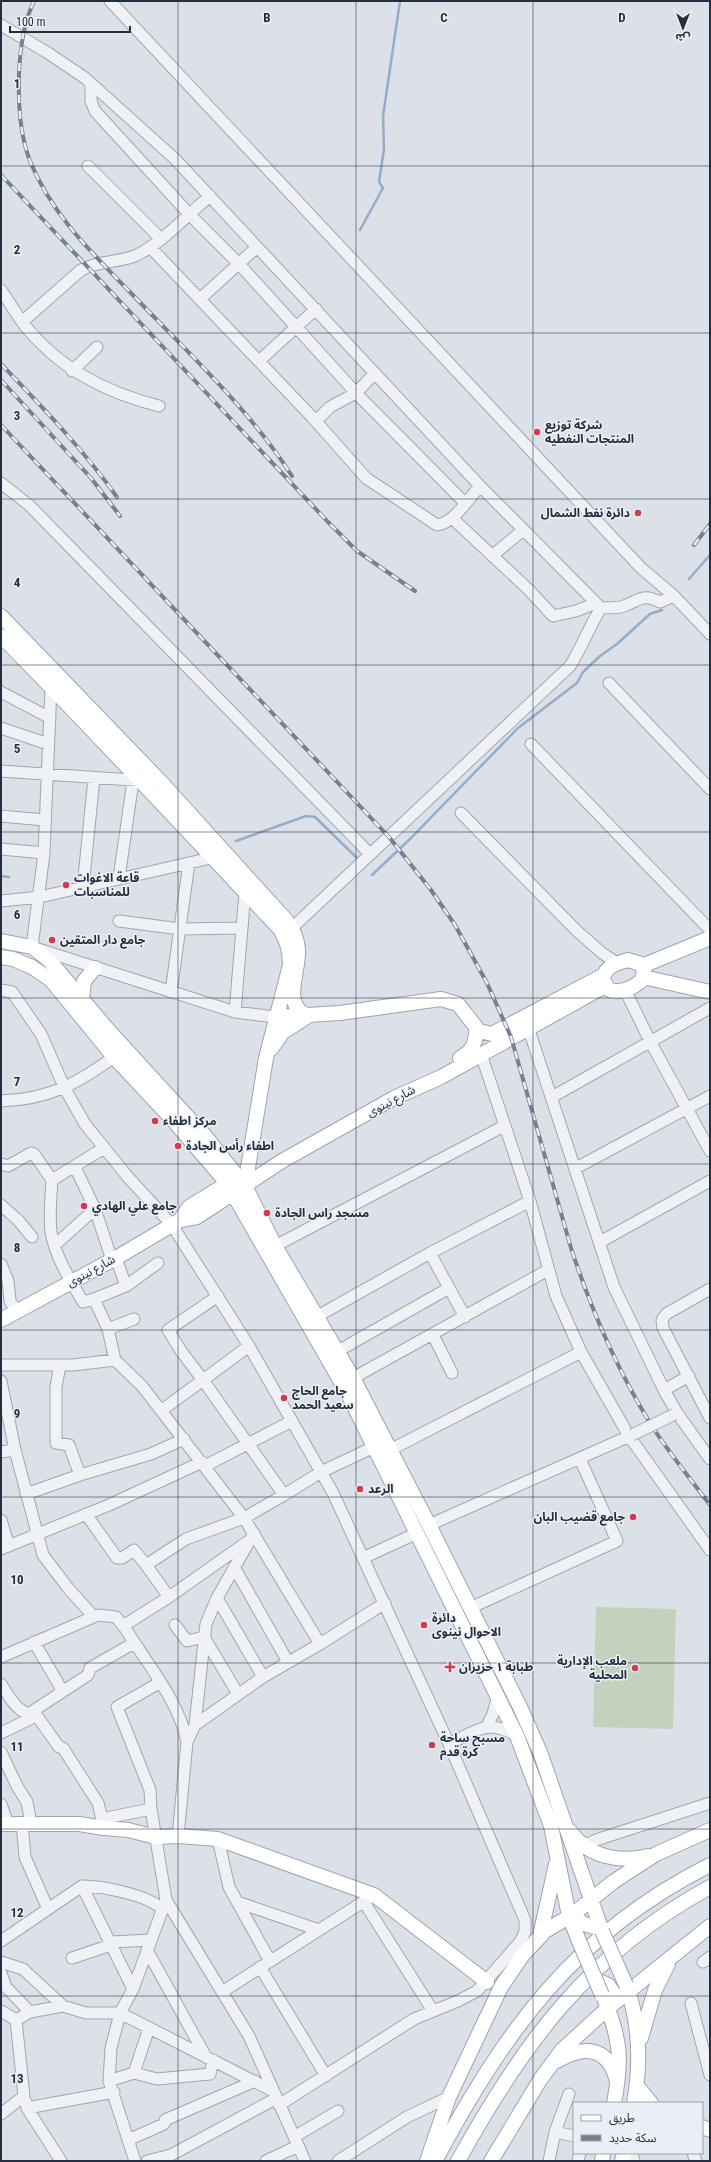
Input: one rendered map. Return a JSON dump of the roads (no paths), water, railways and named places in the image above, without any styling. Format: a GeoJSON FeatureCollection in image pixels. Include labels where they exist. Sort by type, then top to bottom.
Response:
{"type":"FeatureCollection","features":[{"type":"Feature","properties":{"kind":"main road"},"geometry":{"type":"LineString","coordinates":[[1,616],[161,782],[292,928],[294,950],[292,998],[296,1008],[309,1016]]}},
{"type":"Feature","properties":{"kind":"main road"},"geometry":{"type":"LineString","coordinates":[[1,637],[51,687],[138,781],[280,929],[294,950],[275,1017],[236,1185]]}},
{"type":"Feature","properties":{"kind":"main road"},"geometry":{"type":"LineString","coordinates":[[604,981],[615,992],[626,990],[636,985],[643,972],[710,938]]}},
{"type":"Feature","properties":{"kind":"main road"},"geometry":{"type":"LineString","coordinates":[[1,941],[32,947],[49,960],[236,1185],[275,1246],[316,1317],[338,1350],[353,1378],[511,1689],[540,1752],[566,1824],[602,1930],[615,1995],[620,2064],[614,2102]]}},
{"type":"Feature","properties":{"kind":"main road"},"geometry":{"type":"LineString","coordinates":[[1,957],[13,959],[32,967],[51,980],[114,1057],[178,1116],[212,1165],[236,1185],[345,1388],[517,1736],[551,1826],[558,1853],[570,1916],[579,1941],[596,1980],[615,1995],[636,2020],[638,2052],[637,2086],[634,2102]]}},
{"type":"Feature","properties":{"kind":"main road"},"geometry":{"type":"LineString","coordinates":[[604,981],[607,969],[617,963],[632,960],[643,972],[710,992]]}},
{"type":"Feature","properties":{"kind":"main road"},"geometry":{"type":"LineString","coordinates":[[82,999],[84,981],[95,968]]}},
{"type":"Feature","properties":{"kind":"main road"},"geometry":{"type":"LineString","coordinates":[[275,1017],[309,1016],[441,999],[458,1004],[476,1028],[483,1033],[497,1033],[604,981]]}},
{"type":"Feature","properties":{"kind":"main road","name":"شارع نينوى"},"geometry":{"type":"LineString","coordinates":[[176,1222],[185,1211],[204,1197],[236,1185],[394,1098],[430,1080],[438,1078],[528,1027],[604,981]]}},
{"type":"Feature","properties":{"kind":"main road"},"geometry":{"type":"LineString","coordinates":[[266,1058],[273,1044],[283,1032],[295,1023],[309,1016]]}},
{"type":"Feature","properties":{"kind":"main road"},"geometry":{"type":"LineString","coordinates":[[430,1080],[439,1071],[470,1052],[475,1043],[476,1028]]}},
{"type":"Feature","properties":{"kind":"main road"},"geometry":{"type":"LineString","coordinates":[[204,1197],[212,1178],[212,1165]]}},
{"type":"Feature","properties":{"kind":"main road","name":"شارع نينوى"},"geometry":{"type":"LineString","coordinates":[[1,1320],[114,1259],[176,1222],[197,1217],[236,1185]]}},
{"type":"Feature","properties":{"kind":"main road"},"geometry":{"type":"LineString","coordinates":[[498,1695],[511,1689]]}},
{"type":"Feature","properties":{"kind":"main road"},"geometry":{"type":"LineString","coordinates":[[16,1824],[103,1824],[156,1837],[178,1836],[218,1839],[369,1898],[487,1982]]}},
{"type":"Feature","properties":{"kind":"main road"},"geometry":{"type":"LineString","coordinates":[[566,1824],[584,1846],[601,1855],[619,1859],[656,1854]]}},
{"type":"Feature","properties":{"kind":"main road"},"geometry":{"type":"LineString","coordinates":[[427,2161],[449,2097],[501,1987],[525,1945],[570,1916],[590,1898],[656,1854],[710,1830]]}},
{"type":"Feature","properties":{"kind":"main road"},"geometry":{"type":"LineString","coordinates":[[540,1936],[550,1897],[558,1853]]}},
{"type":"Feature","properties":{"kind":"main road"},"geometry":{"type":"LineString","coordinates":[[435,2161],[467,2101],[491,2064],[525,2016],[552,1983],[592,1944],[631,1912],[672,1886],[710,1865]]}},
{"type":"Feature","properties":{"kind":"main road"},"geometry":{"type":"LineString","coordinates":[[458,2161],[502,2083],[546,2022],[564,2001],[599,1967],[632,1939],[687,1899],[710,1887]]}},
{"type":"Feature","properties":{"kind":"main road"},"geometry":{"type":"LineString","coordinates":[[570,1916],[584,1924],[602,1930]]}},
{"type":"Feature","properties":{"kind":"main road"},"geometry":{"type":"LineString","coordinates":[[491,2161],[550,2066],[574,2037],[615,1995],[672,1956],[710,1926]]}},
{"type":"Feature","properties":{"kind":"main road"},"geometry":{"type":"LineString","coordinates":[[638,2052],[655,1990],[672,1956]]}},
{"type":"Feature","properties":{"kind":"main road"},"geometry":{"type":"LineString","coordinates":[[550,2066],[578,2051],[595,2052],[602,2055],[610,2063],[617,2085]]}},
{"type":"Feature","properties":{"kind":"main road"},"geometry":{"type":"LineString","coordinates":[[637,2086],[650,2102]]}},
{"type":"Feature","properties":{"kind":"street"},"geometry":{"type":"LineString","coordinates":[[110,1],[636,563],[674,596],[710,634]]}},
{"type":"Feature","properties":{"kind":"street"},"geometry":{"type":"LineString","coordinates":[[1,25],[48,53],[91,84],[175,159],[480,486],[599,605]]}},
{"type":"Feature","properties":{"kind":"street"},"geometry":{"type":"LineString","coordinates":[[91,84],[91,101],[95,111],[188,214],[239,264],[297,326],[356,393],[465,503]]}},
{"type":"Feature","properties":{"kind":"street"},"geometry":{"type":"LineString","coordinates":[[88,166],[160,238]]}},
{"type":"Feature","properties":{"kind":"street"},"geometry":{"type":"LineString","coordinates":[[22,322],[81,270],[92,264],[130,258],[150,247],[210,196]]}},
{"type":"Feature","properties":{"kind":"street"},"geometry":{"type":"LineString","coordinates":[[150,247],[316,421],[366,478],[432,522],[443,524],[452,518],[480,486]]}},
{"type":"Feature","properties":{"kind":"street"},"geometry":{"type":"LineString","coordinates":[[200,300],[257,247]]}},
{"type":"Feature","properties":{"kind":"street"},"geometry":{"type":"LineString","coordinates":[[1,290],[22,322],[50,353],[72,371],[102,387],[159,406]]}},
{"type":"Feature","properties":{"kind":"street"},"geometry":{"type":"LineString","coordinates":[[259,361],[316,309]]}},
{"type":"Feature","properties":{"kind":"street"},"geometry":{"type":"LineString","coordinates":[[72,371],[97,347]]}},
{"type":"Feature","properties":{"kind":"street"},"geometry":{"type":"LineString","coordinates":[[316,421],[330,407],[356,393],[376,374]]}},
{"type":"Feature","properties":{"kind":"street"},"geometry":{"type":"LineString","coordinates":[[1,483],[29,506],[370,854]]}},
{"type":"Feature","properties":{"kind":"street"},"geometry":{"type":"LineString","coordinates":[[452,518],[528,589],[553,616],[599,605],[623,607],[638,598],[651,598],[660,602],[674,596]]}},
{"type":"Feature","properties":{"kind":"street"},"geometry":{"type":"LineString","coordinates":[[492,556],[523,530]]}},
{"type":"Feature","properties":{"kind":"street"},"geometry":{"type":"LineString","coordinates":[[292,928],[570,666],[578,654],[599,605]]}},
{"type":"Feature","properties":{"kind":"street"},"geometry":{"type":"LineString","coordinates":[[609,683],[710,789]]}},
{"type":"Feature","properties":{"kind":"street"},"geometry":{"type":"LineString","coordinates":[[51,687],[44,820],[44,852],[40,897],[32,947],[235,1012],[275,1017]]}},
{"type":"Feature","properties":{"kind":"street"},"geometry":{"type":"LineString","coordinates":[[1,692],[50,718]]}},
{"type":"Feature","properties":{"kind":"street"},"geometry":{"type":"LineString","coordinates":[[1,728],[48,744]]}},
{"type":"Feature","properties":{"kind":"street"},"geometry":{"type":"LineString","coordinates":[[531,744],[710,930]]}},
{"type":"Feature","properties":{"kind":"street"},"geometry":{"type":"LineString","coordinates":[[1,771],[161,782]]}},
{"type":"Feature","properties":{"kind":"street"},"geometry":{"type":"LineString","coordinates":[[83,887],[94,778]]}},
{"type":"Feature","properties":{"kind":"street"},"geometry":{"type":"LineString","coordinates":[[119,878],[138,781]]}},
{"type":"Feature","properties":{"kind":"street"},"geometry":{"type":"LineString","coordinates":[[461,813],[576,930],[602,953],[617,963]]}},
{"type":"Feature","properties":{"kind":"street"},"geometry":{"type":"LineString","coordinates":[[1,816],[44,820]]}},
{"type":"Feature","properties":{"kind":"street"},"geometry":{"type":"LineString","coordinates":[[1,849],[44,852]]}},
{"type":"Feature","properties":{"kind":"street"},"geometry":{"type":"LineString","coordinates":[[1,901],[40,897],[211,858]]}},
{"type":"Feature","properties":{"kind":"street"},"geometry":{"type":"LineString","coordinates":[[171,992],[189,863]]}},
{"type":"Feature","properties":{"kind":"street"},"geometry":{"type":"LineString","coordinates":[[235,1012],[245,892]]}},
{"type":"Feature","properties":{"kind":"street"},"geometry":{"type":"LineString","coordinates":[[119,921],[180,929],[242,928]]}},
{"type":"Feature","properties":{"kind":"street"},"geometry":{"type":"LineString","coordinates":[[1,990],[12,992],[41,1034],[65,1089],[85,1124],[104,1148],[176,1222],[321,1472],[385,1603],[449,1744],[525,1920],[525,1945],[477,1991],[414,2019],[326,2076],[276,2098],[164,2160],[147,2161]]}},
{"type":"Feature","properties":{"kind":"street"},"geometry":{"type":"LineString","coordinates":[[626,990],[651,1043],[710,1152]]}},
{"type":"Feature","properties":{"kind":"street"},"geometry":{"type":"LineString","coordinates":[[552,1097],[651,1043],[710,1008]]}},
{"type":"Feature","properties":{"kind":"street"},"geometry":{"type":"LineString","coordinates":[[528,1027],[576,1168],[614,1287],[676,1414],[710,1459]]}},
{"type":"Feature","properties":{"kind":"street"},"geometry":{"type":"LineString","coordinates":[[481,1054],[530,1201],[556,1296],[581,1352],[630,1436],[710,1550]]}},
{"type":"Feature","properties":{"kind":"street"},"geometry":{"type":"LineString","coordinates":[[1,1101],[23,1100],[65,1089],[114,1057]]}},
{"type":"Feature","properties":{"kind":"street"},"geometry":{"type":"LineString","coordinates":[[576,1168],[710,1096]]}},
{"type":"Feature","properties":{"kind":"street"},"geometry":{"type":"LineString","coordinates":[[275,1246],[504,1126]]}},
{"type":"Feature","properties":{"kind":"street"},"geometry":{"type":"LineString","coordinates":[[52,1180],[104,1148]]}},
{"type":"Feature","properties":{"kind":"street"},"geometry":{"type":"LineString","coordinates":[[1,1164],[8,1166],[31,1153],[34,1154],[52,1180],[50,1214],[55,1245],[83,1302],[126,1286],[158,1263]]}},
{"type":"Feature","properties":{"kind":"street"},"geometry":{"type":"LineString","coordinates":[[75,1167],[95,1209],[126,1286]]}},
{"type":"Feature","properties":{"kind":"street"},"geometry":{"type":"LineString","coordinates":[[600,1242],[710,1181]]}},
{"type":"Feature","properties":{"kind":"street"},"geometry":{"type":"LineString","coordinates":[[316,1317],[430,1253],[530,1201]]}},
{"type":"Feature","properties":{"kind":"street"},"geometry":{"type":"LineString","coordinates":[[1,1205],[18,1220],[32,1237]]}},
{"type":"Feature","properties":{"kind":"street"},"geometry":{"type":"LineString","coordinates":[[55,1245],[95,1209]]}},
{"type":"Feature","properties":{"kind":"street"},"geometry":{"type":"LineString","coordinates":[[430,1253],[465,1317]]}},
{"type":"Feature","properties":{"kind":"street"},"geometry":{"type":"LineString","coordinates":[[1,1264],[8,1281],[10,1301],[17,1311]]}},
{"type":"Feature","properties":{"kind":"street"},"geometry":{"type":"LineString","coordinates":[[353,1378],[434,1335],[548,1270]]}},
{"type":"Feature","properties":{"kind":"street"},"geometry":{"type":"LineString","coordinates":[[338,1350],[449,1288]]}},
{"type":"Feature","properties":{"kind":"street"},"geometry":{"type":"LineString","coordinates":[[710,1289],[666,1314],[662,1320],[663,1328],[710,1418]]}},
{"type":"Feature","properties":{"kind":"street"},"geometry":{"type":"LineString","coordinates":[[218,1296],[168,1330],[181,1351],[284,1495]]}},
{"type":"Feature","properties":{"kind":"street"},"geometry":{"type":"LineString","coordinates":[[94,1299],[108,1329],[115,1360],[142,1386],[162,1410],[244,1518],[252,1537],[320,1644]]}},
{"type":"Feature","properties":{"kind":"street"},"geometry":{"type":"LineString","coordinates":[[108,1329],[134,1319]]}},
{"type":"Feature","properties":{"kind":"street"},"geometry":{"type":"LineString","coordinates":[[434,1335],[452,1373]]}},
{"type":"Feature","properties":{"kind":"street"},"geometry":{"type":"LineString","coordinates":[[162,1410],[249,1346]]}},
{"type":"Feature","properties":{"kind":"street"},"geometry":{"type":"LineString","coordinates":[[390,1450],[581,1352]]}},
{"type":"Feature","properties":{"kind":"street"},"geometry":{"type":"LineString","coordinates":[[1,1366],[60,1365],[115,1360]]}},
{"type":"Feature","properties":{"kind":"street"},"geometry":{"type":"LineString","coordinates":[[60,1365],[56,1387],[56,1443],[69,1445],[80,1475]]}},
{"type":"Feature","properties":{"kind":"street"},"geometry":{"type":"LineString","coordinates":[[664,1390],[689,1376]]}},
{"type":"Feature","properties":{"kind":"street"},"geometry":{"type":"LineString","coordinates":[[1,1382],[2,1395],[15,1450],[43,1555],[68,1588],[94,1617]]}},
{"type":"Feature","properties":{"kind":"street"},"geometry":{"type":"LineString","coordinates":[[429,1525],[580,1459],[676,1414]]}},
{"type":"Feature","properties":{"kind":"street"},"geometry":{"type":"LineString","coordinates":[[1,1520],[5,1547],[248,1445],[292,1421]]}},
{"type":"Feature","properties":{"kind":"street"},"geometry":{"type":"LineString","coordinates":[[26,1494],[80,1475],[151,1454],[184,1439]]}},
{"type":"Feature","properties":{"kind":"street"},"geometry":{"type":"LineString","coordinates":[[146,1565],[186,1539],[244,1518],[321,1472],[374,1448]]}},
{"type":"Feature","properties":{"kind":"street"},"geometry":{"type":"LineString","coordinates":[[1,1452],[15,1450]]}},
{"type":"Feature","properties":{"kind":"street"},"geometry":{"type":"LineString","coordinates":[[470,1608],[617,1541],[580,1459]]}},
{"type":"Feature","properties":{"kind":"street"},"geometry":{"type":"LineString","coordinates":[[86,1514],[116,1558],[122,1558],[134,1550],[169,1597]]}},
{"type":"Feature","properties":{"kind":"street"},"geometry":{"type":"LineString","coordinates":[[364,1558],[417,1533]]}},
{"type":"Feature","properties":{"kind":"street"},"geometry":{"type":"LineString","coordinates":[[187,1742],[195,1725],[206,1624],[217,1598],[252,1537]]}},
{"type":"Feature","properties":{"kind":"street"},"geometry":{"type":"LineString","coordinates":[[123,1626],[169,1597],[252,1537]]}},
{"type":"Feature","properties":{"kind":"street"},"geometry":{"type":"LineString","coordinates":[[234,1567],[288,1662]]}},
{"type":"Feature","properties":{"kind":"street"},"geometry":{"type":"LineString","coordinates":[[217,1598],[263,1677]]}},
{"type":"Feature","properties":{"kind":"street"},"geometry":{"type":"LineString","coordinates":[[195,1725],[263,1677],[320,1644],[385,1603]]}},
{"type":"Feature","properties":{"kind":"street"},"geometry":{"type":"LineString","coordinates":[[1,1657],[98,1615],[116,1617],[134,1643],[184,1724],[187,1742],[178,1836]]}},
{"type":"Feature","properties":{"kind":"street"},"geometry":{"type":"LineString","coordinates":[[175,1625],[187,1641],[204,1636]]}},
{"type":"Feature","properties":{"kind":"street"},"geometry":{"type":"LineString","coordinates":[[204,1636],[238,1694]]}},
{"type":"Feature","properties":{"kind":"street"},"geometry":{"type":"LineString","coordinates":[[34,1642],[62,1690]]}},
{"type":"Feature","properties":{"kind":"street"},"geometry":{"type":"LineString","coordinates":[[1,1733],[32,1715],[62,1690],[88,1675],[90,1668],[134,1643]]}},
{"type":"Feature","properties":{"kind":"street"},"geometry":{"type":"LineString","coordinates":[[159,1683],[117,1707],[150,1790],[151,1809],[164,1904],[249,2036],[305,2161]]}},
{"type":"Feature","properties":{"kind":"street"},"geometry":{"type":"LineString","coordinates":[[1,1684],[12,1702],[32,1715],[59,1747],[63,1748],[98,1803],[103,1824],[151,1809]]}},
{"type":"Feature","properties":{"kind":"street"},"geometry":{"type":"LineString","coordinates":[[487,1726],[493,1714],[498,1695]]}},
{"type":"Feature","properties":{"kind":"street"},"geometry":{"type":"LineString","coordinates":[[449,1744],[487,1726],[506,1730],[517,1736]]}},
{"type":"Feature","properties":{"kind":"street"},"geometry":{"type":"LineString","coordinates":[[1,1752],[17,1786],[27,1802],[16,1824]]}},
{"type":"Feature","properties":{"kind":"street"},"geometry":{"type":"LineString","coordinates":[[584,1846],[596,1840],[710,1803]]}},
{"type":"Feature","properties":{"kind":"street"},"geometry":{"type":"LineString","coordinates":[[1,1804],[16,1824],[25,1857],[48,1909]]}},
{"type":"Feature","properties":{"kind":"street"},"geometry":{"type":"LineString","coordinates":[[218,1839],[229,1887],[270,1961]]}},
{"type":"Feature","properties":{"kind":"street"},"geometry":{"type":"LineString","coordinates":[[1,1941],[82,1886],[98,1886],[125,1892],[158,1904],[164,1904]]}},
{"type":"Feature","properties":{"kind":"street"},"geometry":{"type":"LineString","coordinates":[[82,1886],[133,1989]]}},
{"type":"Feature","properties":{"kind":"street"},"geometry":{"type":"LineString","coordinates":[[222,1992],[369,1898],[433,2011]]}},
{"type":"Feature","properties":{"kind":"street"},"geometry":{"type":"LineString","coordinates":[[238,1902],[320,1930]]}},
{"type":"Feature","properties":{"kind":"street"},"geometry":{"type":"LineString","coordinates":[[135,2161],[114,2092],[109,2081],[110,2048],[120,2013],[133,1989],[164,1904]]}},
{"type":"Feature","properties":{"kind":"street"},"geometry":{"type":"LineString","coordinates":[[111,1942],[149,1945]]}},
{"type":"Feature","properties":{"kind":"street"},"geometry":{"type":"LineString","coordinates":[[72,1958],[108,1946],[111,1942]]}},
{"type":"Feature","properties":{"kind":"street"},"geometry":{"type":"LineString","coordinates":[[109,2081],[134,2073],[156,2079],[210,2074],[209,2058],[149,1945]]}},
{"type":"Feature","properties":{"kind":"street"},"geometry":{"type":"LineString","coordinates":[[1,1962],[24,1969],[63,2006],[86,2013],[120,2013],[254,2081],[276,2098]]}},
{"type":"Feature","properties":{"kind":"street"},"geometry":{"type":"LineString","coordinates":[[260,1967],[326,2076]]}},
{"type":"Feature","properties":{"kind":"street"},"geometry":{"type":"LineString","coordinates":[[1,1973],[6,1987],[30,2012]]}},
{"type":"Feature","properties":{"kind":"street"},"geometry":{"type":"LineString","coordinates":[[691,2003],[710,2075]]}},
{"type":"Feature","properties":{"kind":"street"},"geometry":{"type":"LineString","coordinates":[[16,2020],[30,2012],[63,2006]]}},
{"type":"Feature","properties":{"kind":"street"},"geometry":{"type":"LineString","coordinates":[[1,2011],[16,2020]]}},
{"type":"Feature","properties":{"kind":"street"},"geometry":{"type":"LineString","coordinates":[[16,2020],[24,2096],[27,2108],[62,2161]]}},
{"type":"Feature","properties":{"kind":"street"},"geometry":{"type":"LineString","coordinates":[[134,2073],[149,2028]]}},
{"type":"Feature","properties":{"kind":"street"},"geometry":{"type":"LineString","coordinates":[[128,2140],[164,2124],[165,2120],[254,2081]]}},
{"type":"Feature","properties":{"kind":"street"},"geometry":{"type":"LineString","coordinates":[[27,2108],[114,2092]]}},
{"type":"Feature","properties":{"kind":"street"},"geometry":{"type":"LineString","coordinates":[[549,2161],[555,2132],[569,2094]]}},
{"type":"Feature","properties":{"kind":"street"},"geometry":{"type":"LineString","coordinates":[[2,2110],[24,2096]]}},
{"type":"Feature","properties":{"kind":"street"},"geometry":{"type":"LineString","coordinates":[[338,2161],[407,2117],[449,2097]]}},
{"type":"Feature","properties":{"kind":"street"},"geometry":{"type":"LineString","coordinates":[[266,2161],[296,2142],[338,2111]]}},
{"type":"Feature","properties":{"kind":"street"},"geometry":{"type":"LineString","coordinates":[[555,2132],[573,2136]]}},
{"type":"Feature","properties":{"kind":"waterway"},"geometry":{"type":"LineString","coordinates":[[360,230],[383,188],[379,182],[384,149],[383,116],[400,1]]}},
{"type":"Feature","properties":{"kind":"waterway"},"geometry":{"type":"LineString","coordinates":[[689,579],[710,555]]}},
{"type":"Feature","properties":{"kind":"waterway"},"geometry":{"type":"LineString","coordinates":[[372,875],[411,838],[518,728],[577,683],[583,672],[650,614],[662,610]]}},
{"type":"Feature","properties":{"kind":"waterway"},"geometry":{"type":"LineString","coordinates":[[236,841],[306,816],[315,817],[356,857]]}},
{"type":"Feature","properties":{"kind":"waterway"},"geometry":{"type":"LineString","coordinates":[[1,876],[9,877]]}},
{"type":"Feature","properties":{"kind":"railway"},"geometry":{"type":"LineString","coordinates":[[34,1],[27,19],[21,46],[19,65],[19,96],[20,119],[24,141],[30,161],[39,180],[60,214],[86,246],[235,402],[274,450],[292,476]]}},
{"type":"Feature","properties":{"kind":"railway"},"geometry":{"type":"LineString","coordinates":[[1,175],[328,522],[357,551],[415,591]]}},
{"type":"Feature","properties":{"kind":"railway"},"geometry":{"type":"LineString","coordinates":[[1,364],[76,445],[117,497]]}},
{"type":"Feature","properties":{"kind":"railway"},"geometry":{"type":"LineString","coordinates":[[1,380],[91,478],[120,516]]}},
{"type":"Feature","properties":{"kind":"railway"},"geometry":{"type":"LineString","coordinates":[[1,425],[389,837],[431,890],[455,925],[487,983],[511,1037],[571,1248],[596,1316],[616,1360],[650,1423],[710,1505]]}},
{"type":"Feature","properties":{"kind":"railway"},"geometry":{"type":"LineString","coordinates":[[694,545],[710,524]]}},
{"type":"Feature","properties":{"kind":"place","name":"شركة توزيع المنتجات النفطيه"},"geometry":{"type":"Point","coordinates":[537,432]}},
{"type":"Feature","properties":{"kind":"place","name":"دائرة نفط الشمال"},"geometry":{"type":"Point","coordinates":[638,513]}},
{"type":"Feature","properties":{"kind":"place","name":"قاعة الاغوات للمناسبات"},"geometry":{"type":"Point","coordinates":[66,885]}},
{"type":"Feature","properties":{"kind":"place","name":"جامع دار المتقين"},"geometry":{"type":"Point","coordinates":[52,940]}},
{"type":"Feature","properties":{"kind":"place","name":"مركز اطفاء"},"geometry":{"type":"Point","coordinates":[155,1121]}},
{"type":"Feature","properties":{"kind":"place","name":"اطفاء رأس الجادة"},"geometry":{"type":"Point","coordinates":[178,1146]}},
{"type":"Feature","properties":{"kind":"place","name":"جامع علي الهادي"},"geometry":{"type":"Point","coordinates":[84,1206]}},
{"type":"Feature","properties":{"kind":"place","name":"مسجد راس الجادة"},"geometry":{"type":"Point","coordinates":[267,1213]}},
{"type":"Feature","properties":{"kind":"place","name":"جامع الحاج سعيد الحمد"},"geometry":{"type":"Point","coordinates":[284,1398]}},
{"type":"Feature","properties":{"kind":"place","name":"الرعد"},"geometry":{"type":"Point","coordinates":[360,1489]}},
{"type":"Feature","properties":{"kind":"place","name":"جامع قضيب البان"},"geometry":{"type":"Point","coordinates":[633,1517]}},
{"type":"Feature","properties":{"kind":"place","name":"دائرة الاحوال نينوى"},"geometry":{"type":"Point","coordinates":[424,1625]}},
{"type":"Feature","properties":{"kind":"place","name":"طبابة ١ حزيران"},"geometry":{"type":"Point","coordinates":[450,1667]}},
{"type":"Feature","properties":{"kind":"place","name":"ملعب الإدارية المحلية"},"geometry":{"type":"Point","coordinates":[635,1668]}},
{"type":"Feature","properties":{"kind":"place","name":"مسبح ساحة كرة قدم"},"geometry":{"type":"Point","coordinates":[432,1745]}}]}
